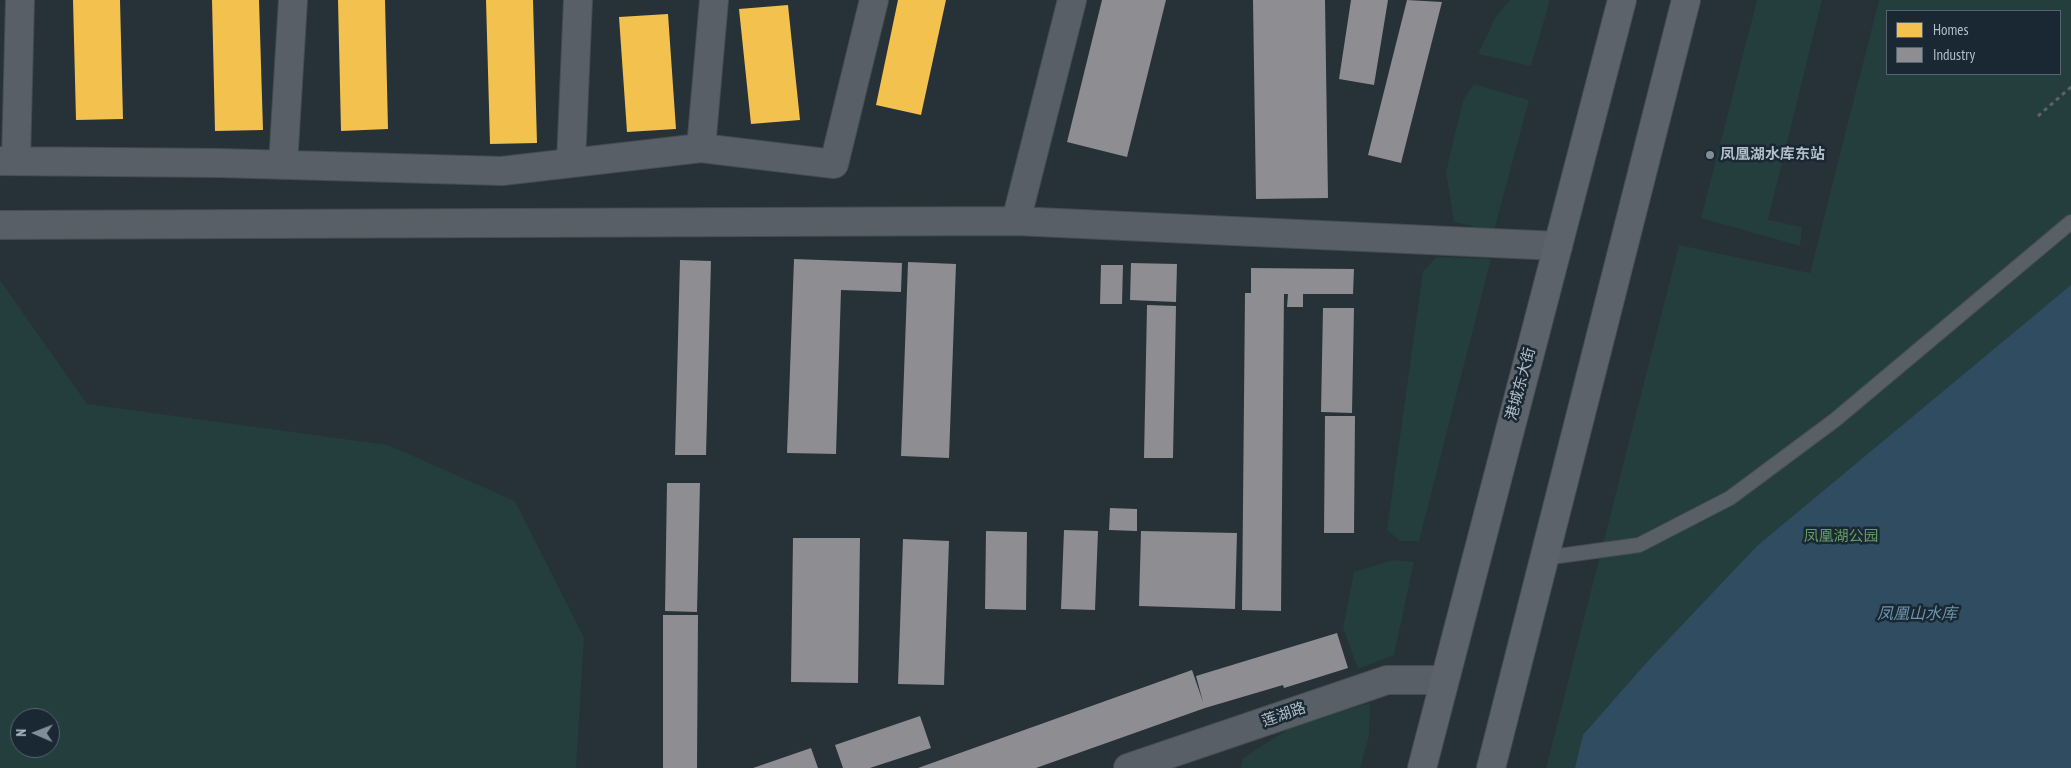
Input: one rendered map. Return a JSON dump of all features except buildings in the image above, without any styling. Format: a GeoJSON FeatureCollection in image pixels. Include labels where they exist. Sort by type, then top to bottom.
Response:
{"type":"FeatureCollection","features":[{"type":"Feature","properties":{"kind":"main road","name":"港城东大街"},"geometry":{"type":"LineString","coordinates":[[1422,768],[1443,680],[1622,0]]}},
{"type":"Feature","properties":{"kind":"main road"},"geometry":{"type":"LineString","coordinates":[[1491,768],[1686,0]]}},
{"type":"Feature","properties":{"kind":"street"},"geometry":{"type":"LineString","coordinates":[[20,0],[8,161],[283,165],[502,171],[701,148],[834,164],[874,0]]}},
{"type":"Feature","properties":{"kind":"street"},"geometry":{"type":"LineString","coordinates":[[283,165],[293,0]]}},
{"type":"Feature","properties":{"kind":"street"},"geometry":{"type":"LineString","coordinates":[[571,163],[578,0]]}},
{"type":"Feature","properties":{"kind":"street"},"geometry":{"type":"LineString","coordinates":[[701,148],[714,0]]}},
{"type":"Feature","properties":{"kind":"street"},"geometry":{"type":"LineString","coordinates":[[1016,221],[1072,0]]}},
{"type":"Feature","properties":{"kind":"street"},"geometry":{"type":"LineString","coordinates":[[0,225],[1016,221],[1558,246]]}},
{"type":"Feature","properties":{"kind":"street","name":"莲湖路"},"geometry":{"type":"LineString","coordinates":[[1128,768],[1387,680],[1443,680]]}},
{"type":"Feature","properties":{"kind":"lane"},"geometry":{"type":"LineString","coordinates":[[1544,558],[1639,545],[1730,498],[1834,420],[2071,222]]}},
{"type":"Feature","properties":{"kind":"path"},"geometry":{"type":"LineString","coordinates":[[2038,116],[2071,87]]}},
{"type":"Feature","properties":{"kind":"green space"},"geometry":{"type":"Polygon","coordinates":[[[1510,0],[1550,0],[1531,66],[1478,54],[1495,18],[1510,0]]]}},
{"type":"Feature","properties":{"kind":"green space"},"geometry":{"type":"Polygon","coordinates":[[[1757,0],[1822,0],[1768,220],[1802,227],[1800,246],[1701,218],[1757,0]]]}},
{"type":"Feature","properties":{"kind":"green space","name":"凤凰湖公园"},"geometry":{"type":"Polygon","coordinates":[[[1879,0],[2071,0],[2071,768],[1546,768],[1679,245],[1810,273],[1879,0]]]}},
{"type":"Feature","properties":{"kind":"green space"},"geometry":{"type":"Polygon","coordinates":[[[1474,84],[1529,100],[1494,231],[1454,222],[1446,172],[1463,100],[1474,84]]]}},
{"type":"Feature","properties":{"kind":"green space"},"geometry":{"type":"Polygon","coordinates":[[[1437,257],[1491,259],[1419,541],[1400,541],[1387,530],[1423,271],[1437,257]]]}},
{"type":"Feature","properties":{"kind":"green space"},"geometry":{"type":"Polygon","coordinates":[[[0,280],[87,404],[388,445],[515,501],[584,638],[576,768],[0,768],[0,280]]]}},
{"type":"Feature","properties":{"kind":"green space"},"geometry":{"type":"Polygon","coordinates":[[[1393,560],[1414,562],[1394,655],[1358,669],[1343,628],[1354,572],[1393,560]]]}},
{"type":"Feature","properties":{"kind":"green space"},"geometry":{"type":"Polygon","coordinates":[[[1370,703],[1369,736],[1360,768],[1241,768],[1243,758],[1296,724],[1370,703]]]}},
{"type":"Feature","properties":{"kind":"water","name":"凤凰山水库"},"geometry":{"type":"Polygon","coordinates":[[[2071,285],[2071,768],[1575,768],[1583,735],[1648,661],[1757,546],[2071,285]]]}},
{"type":"Feature","properties":{"kind":"place","name":"凤凰湖水库东站"},"geometry":{"type":"Point","coordinates":[1710,155]}}]}
